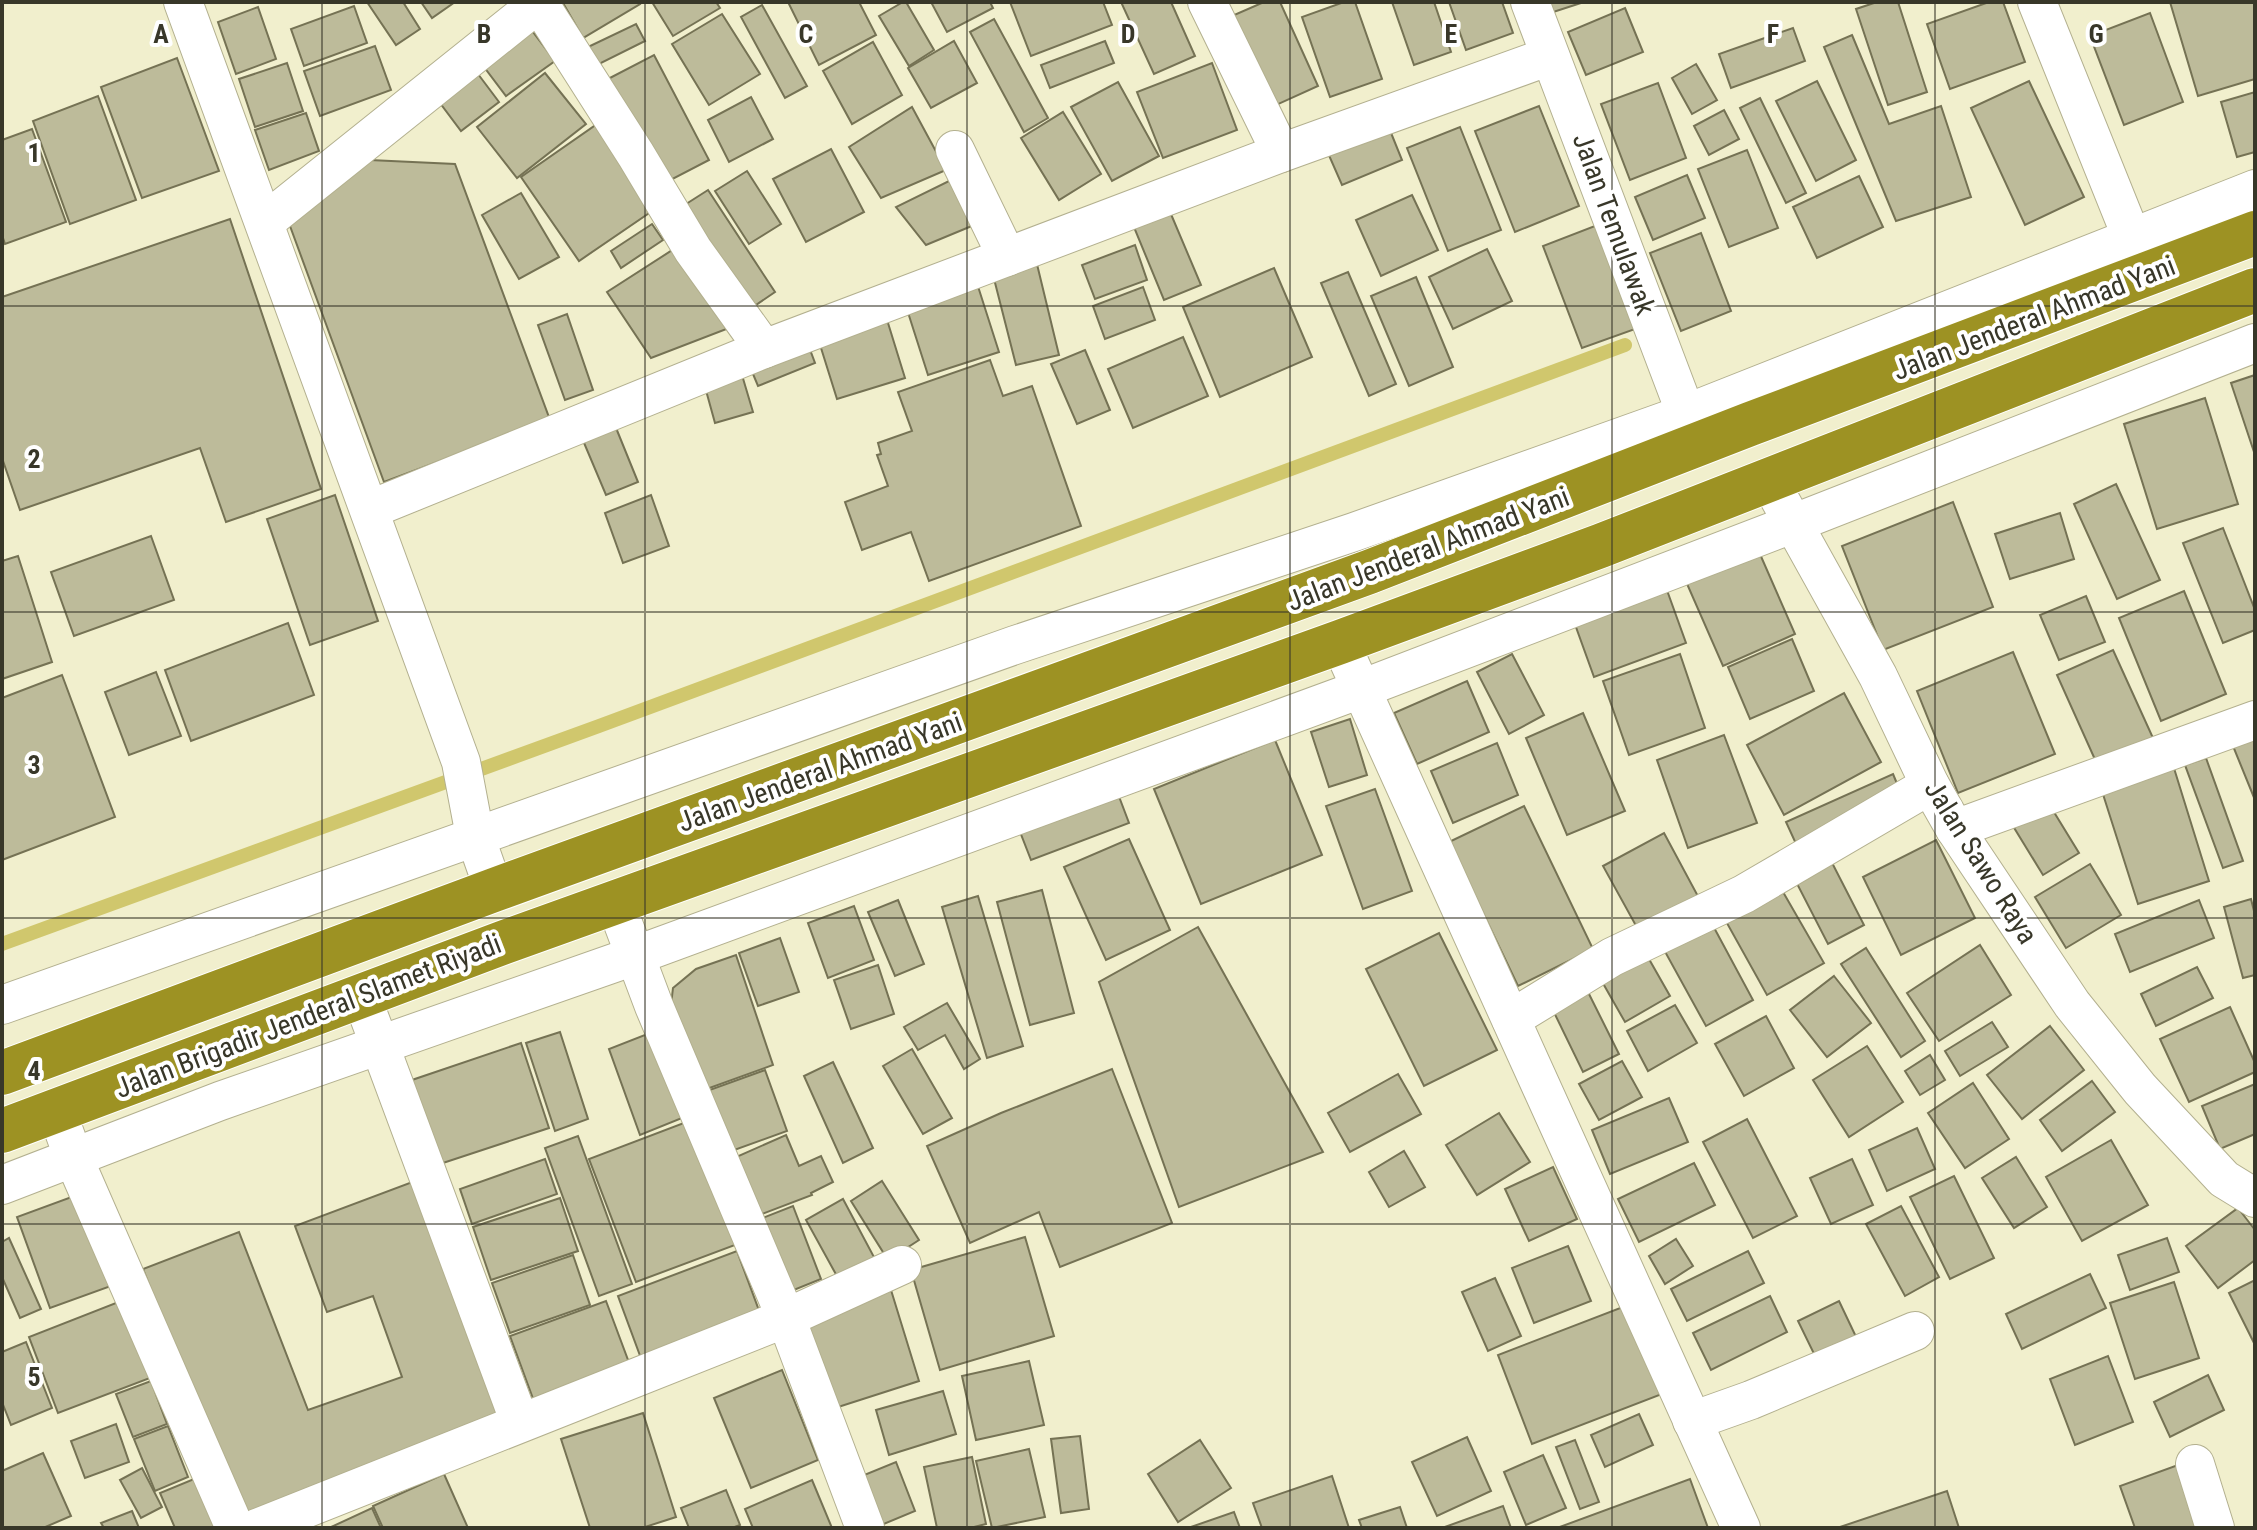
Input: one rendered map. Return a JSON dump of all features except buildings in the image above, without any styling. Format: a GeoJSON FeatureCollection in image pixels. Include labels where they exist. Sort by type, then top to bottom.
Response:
{"type":"FeatureCollection","features":[{"type":"Feature","properties":{"kind":"highway","name":"Jalan Jenderal Ahmad Yani"},"geometry":{"type":"LineString","coordinates":[[598,853],[1369,572],[1550,482],[2140,257],[2255,233]]}},
{"type":"Feature","properties":{"kind":"highway","name":"Jalan Jenderal Ahmad Yani"},"geometry":{"type":"LineString","coordinates":[[615,902],[1340,642],[1769,480],[2255,290]]}},
{"type":"Feature","properties":{"kind":"highway","name":"Jalan Brigadir Jenderal Slamet Riyadi"},"geometry":{"type":"LineString","coordinates":[[2,1073],[598,853]]}},
{"type":"Feature","properties":{"kind":"highway","name":"Jalan Brigadir Jenderal Slamet Riyadi"},"geometry":{"type":"LineString","coordinates":[[2,1131],[615,902]]}},
{"type":"Feature","properties":{"kind":"street"},"geometry":{"type":"LineString","coordinates":[[183,2],[461,762],[474,828],[494,890]]}},
{"type":"Feature","properties":{"kind":"street"},"geometry":{"type":"LineString","coordinates":[[265,222],[539,2],[693,250],[764,349]]}},
{"type":"Feature","properties":{"kind":"street"},"geometry":{"type":"LineString","coordinates":[[1207,2],[1281,153]]}},
{"type":"Feature","properties":{"kind":"street","name":"Jalan Temulawak"},"geometry":{"type":"LineString","coordinates":[[1530,2],[1692,430]]}},
{"type":"Feature","properties":{"kind":"street"},"geometry":{"type":"LineString","coordinates":[[2037,2],[2140,257],[2255,189]]}},
{"type":"Feature","properties":{"kind":"street"},"geometry":{"type":"LineString","coordinates":[[371,509],[764,349],[1281,153],[1550,56]]}},
{"type":"Feature","properties":{"kind":"street"},"geometry":{"type":"LineString","coordinates":[[955,150],[1007,257]]}},
{"type":"Feature","properties":{"kind":"street"},"geometry":{"type":"LineString","coordinates":[[2178,319],[2199,365]]}},
{"type":"Feature","properties":{"kind":"street"},"geometry":{"type":"LineString","coordinates":[[2,1185],[220,1101],[634,956],[1361,689],[2255,343]]}},
{"type":"Feature","properties":{"kind":"street"},"geometry":{"type":"LineString","coordinates":[[1895,430],[1912,477]]}},
{"type":"Feature","properties":{"kind":"street","name":"Jalan Sawo Raya"},"geometry":{"type":"LineString","coordinates":[[1769,480],[1878,676],[1930,785],[1955,829],[2072,1004],[2140,1089],[2224,1179],[2255,1198]]}},
{"type":"Feature","properties":{"kind":"street"},"geometry":{"type":"LineString","coordinates":[[2,1005],[474,828],[1110,613],[1354,532],[1550,482]]}},
{"type":"Feature","properties":{"kind":"street"},"geometry":{"type":"LineString","coordinates":[[1354,532],[1369,572]]}},
{"type":"Feature","properties":{"kind":"street"},"geometry":{"type":"LineString","coordinates":[[1110,613],[1130,660]]}},
{"type":"Feature","properties":{"kind":"street"},"geometry":{"type":"LineString","coordinates":[[1340,642],[1741,1528]]}},
{"type":"Feature","properties":{"kind":"street"},"geometry":{"type":"LineString","coordinates":[[914,680],[935,731]]}},
{"type":"Feature","properties":{"kind":"street"},"geometry":{"type":"LineString","coordinates":[[1955,829],[2255,720]]}},
{"type":"Feature","properties":{"kind":"street"},"geometry":{"type":"LineString","coordinates":[[1066,740],[1081,792]]}},
{"type":"Feature","properties":{"kind":"street"},"geometry":{"type":"LineString","coordinates":[[1511,1019],[1612,957],[1744,894],[1930,785]]}},
{"type":"Feature","properties":{"kind":"street"},"geometry":{"type":"LineString","coordinates":[[615,902],[634,956],[786,1318],[865,1528]]}},
{"type":"Feature","properties":{"kind":"street"},"geometry":{"type":"LineString","coordinates":[[361,995],[520,1423]]}},
{"type":"Feature","properties":{"kind":"street"},"geometry":{"type":"LineString","coordinates":[[57,1112],[74,1159],[235,1528]]}},
{"type":"Feature","properties":{"kind":"street"},"geometry":{"type":"LineString","coordinates":[[257,1528],[786,1318],[902,1265]]}},
{"type":"Feature","properties":{"kind":"street"},"geometry":{"type":"LineString","coordinates":[[1692,1421],[1751,1400],[1915,1331]]}},
{"type":"Feature","properties":{"kind":"street"},"geometry":{"type":"LineString","coordinates":[[2195,1464],[2215,1528]]}},
{"type":"Feature","properties":{"kind":"waterway"},"geometry":{"type":"LineString","coordinates":[[2,944],[1625,345]]}}]}
